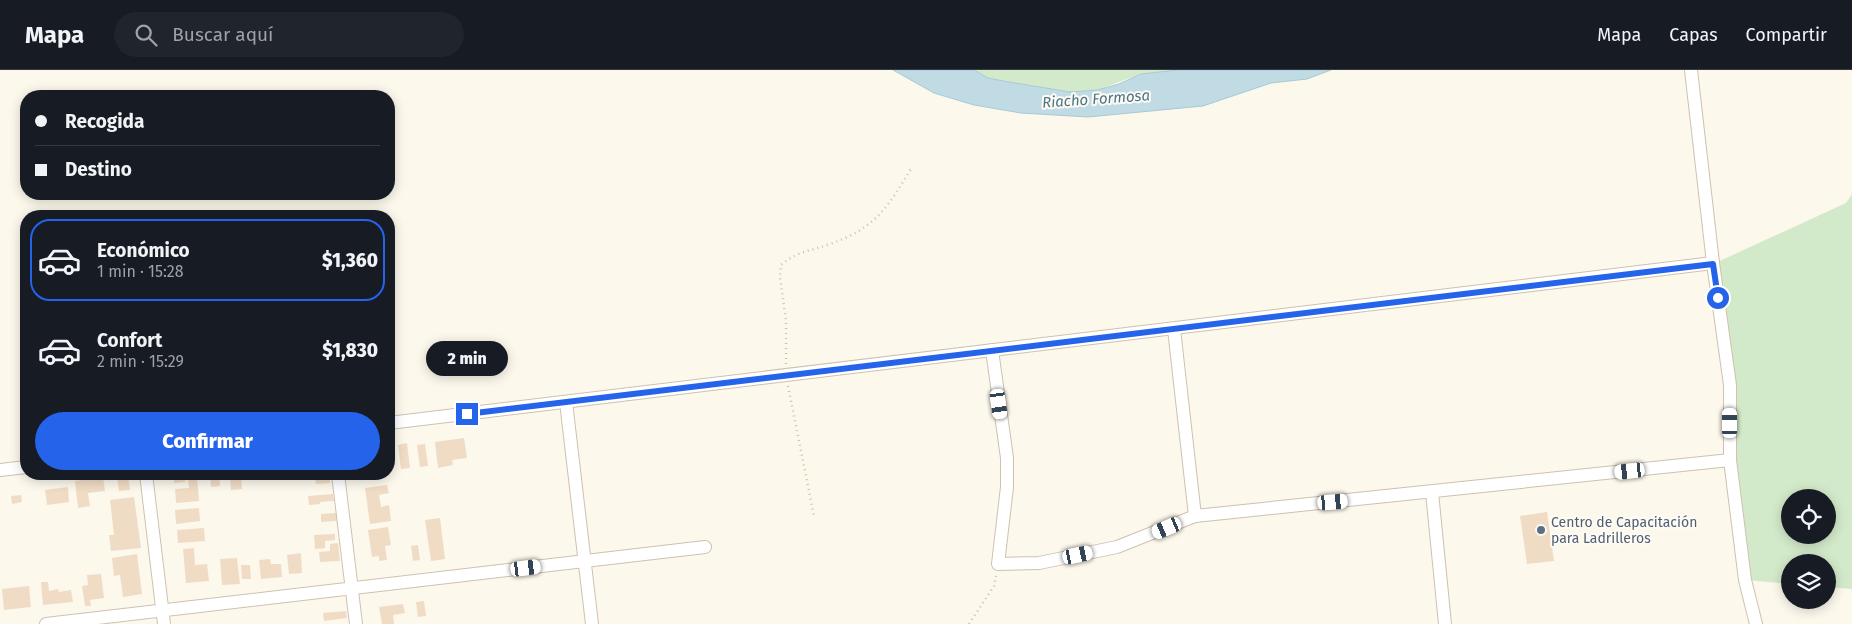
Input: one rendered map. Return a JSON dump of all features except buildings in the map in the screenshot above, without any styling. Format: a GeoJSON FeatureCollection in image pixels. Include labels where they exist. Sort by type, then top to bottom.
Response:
{"type":"FeatureCollection","features":[{"type":"Feature","properties":{"kind":"street"},"geometry":{"type":"LineString","coordinates":[[1691,70],[1713,264],[1730,385],[1730,460],[1745,580],[1756,624]]}},
{"type":"Feature","properties":{"kind":"street"},"geometry":{"type":"LineString","coordinates":[[395,422],[1713,264]]}},
{"type":"Feature","properties":{"kind":"street"},"geometry":{"type":"LineString","coordinates":[[1174,328],[1195,516]]}},
{"type":"Feature","properties":{"kind":"street"},"geometry":{"type":"LineString","coordinates":[[992,350],[1007,458],[1007,487],[998,564],[1039,563],[1117,547],[1195,516],[1730,460]]}},
{"type":"Feature","properties":{"kind":"street"},"geometry":{"type":"LineString","coordinates":[[566,402],[592,624]]}},
{"type":"Feature","properties":{"kind":"street"},"geometry":{"type":"LineString","coordinates":[[0,470],[20,468]]}},
{"type":"Feature","properties":{"kind":"street"},"geometry":{"type":"LineString","coordinates":[[147,480],[164,624]]}},
{"type":"Feature","properties":{"kind":"street"},"geometry":{"type":"LineString","coordinates":[[339,480],[356,624]]}},
{"type":"Feature","properties":{"kind":"street"},"geometry":{"type":"LineString","coordinates":[[1432,492],[1445,624]]}},
{"type":"Feature","properties":{"kind":"street"},"geometry":{"type":"LineString","coordinates":[[46,624],[705,547]]}},
{"type":"Feature","properties":{"kind":"path"},"geometry":{"type":"LineString","coordinates":[[814,516],[786,375],[786,320],[780,277],[781,265],[792,256],[845,238],[870,224],[889,204],[912,167]]}},
{"type":"Feature","properties":{"kind":"path"},"geometry":{"type":"LineString","coordinates":[[969,624],[994,586],[998,564]]}},
{"type":"Feature","properties":{"kind":"green space"},"geometry":{"type":"Polygon","coordinates":[[[974,70],[1178,70],[1141,74],[1097,90],[1070,92],[988,78],[974,70]]]}},
{"type":"Feature","properties":{"kind":"green space"},"geometry":{"type":"Polygon","coordinates":[[[1852,194],[1852,589],[1836,588],[1836,554],[1781,554],[1781,583],[1745,580],[1730,385],[1713,264],[1846,203],[1852,194]]]}},
{"type":"Feature","properties":{"kind":"water","name":"Riacho Formosa"},"geometry":{"type":"Polygon","coordinates":[[[893,70],[974,70],[988,78],[1070,92],[1097,90],[1119,84],[1141,74],[1178,70],[1331,70],[1307,79],[1271,83],[1203,106],[1088,117],[1021,113],[974,105],[934,93],[893,70]]]}},
{"type":"Feature","properties":{"kind":"place","name":"Centro de Capacitación para Ladrilleros"},"geometry":{"type":"Point","coordinates":[1541,530]}},
{"type":"Feature","properties":{"kind":"route"},"geometry":{"type":"LineString","coordinates":[[467,414],[1713,264],[1718,298]]}}]}
